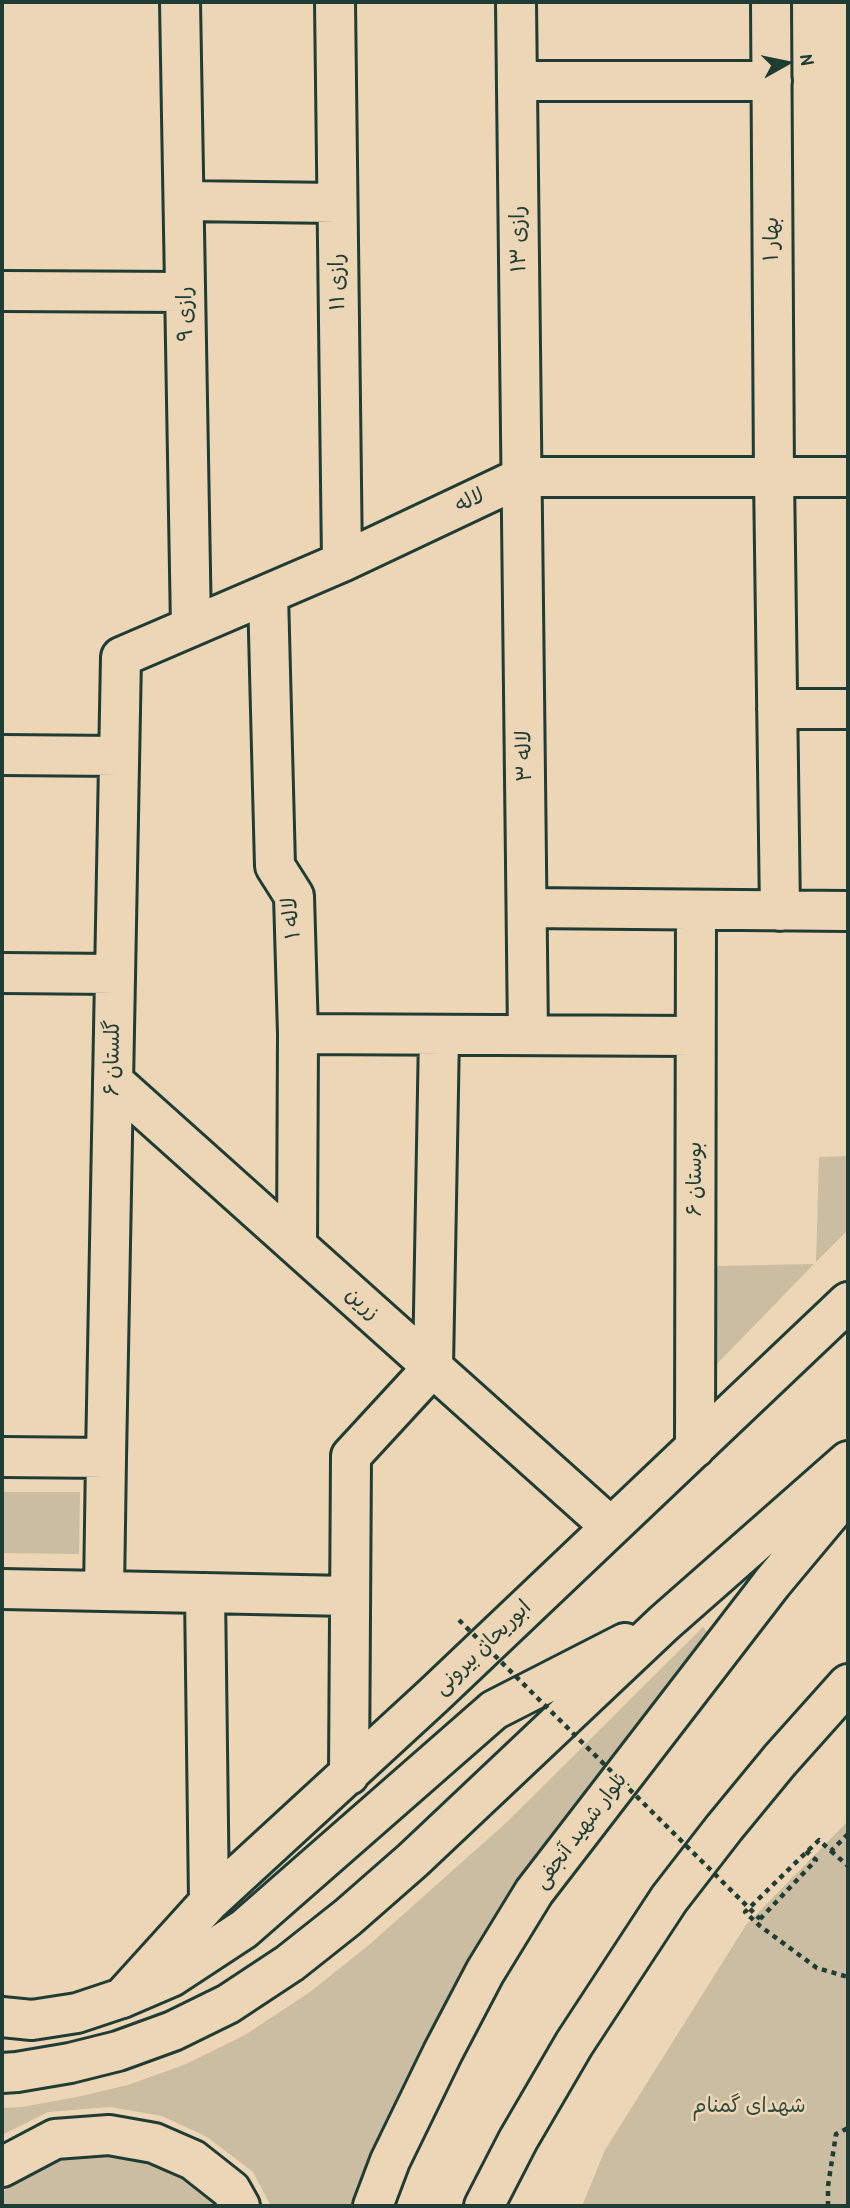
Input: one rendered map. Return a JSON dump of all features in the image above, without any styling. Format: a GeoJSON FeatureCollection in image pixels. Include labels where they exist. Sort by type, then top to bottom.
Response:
{"type":"FeatureCollection","features":[{"type":"Feature","properties":{"kind":"street","name":"رازی ۹"},"geometry":{"type":"LineString","coordinates":[[180,2],[191,627]]}},
{"type":"Feature","properties":{"kind":"street","name":"رازی ۱۱"},"geometry":{"type":"LineString","coordinates":[[335,2],[342,562]]}},
{"type":"Feature","properties":{"kind":"street","name":"رازی ۱۳"},"geometry":{"type":"LineString","coordinates":[[516,2],[522,477]]}},
{"type":"Feature","properties":{"kind":"street","name":"بهار ۱"},"geometry":{"type":"LineString","coordinates":[[771,2],[780,911]]}},
{"type":"Feature","properties":{"kind":"street"},"geometry":{"type":"LineString","coordinates":[[517,81],[772,81]]}},
{"type":"Feature","properties":{"kind":"street"},"geometry":{"type":"LineString","coordinates":[[184,201],[337,204]]}},
{"type":"Feature","properties":{"kind":"street"},"geometry":{"type":"LineString","coordinates":[[2,291],[185,292]]}},
{"type":"Feature","properties":{"kind":"street","name":"لاله"},"geometry":{"type":"LineString","coordinates":[[121,657],[342,562],[522,477],[848,477]]}},
{"type":"Feature","properties":{"kind":"street","name":"لاله ۳"},"geometry":{"type":"LineString","coordinates":[[522,477],[528,1035]]}},
{"type":"Feature","properties":{"kind":"street","name":"لاله ۱"},"geometry":{"type":"LineString","coordinates":[[268,594],[275,866],[294,896],[298,1034],[297,1246]]}},
{"type":"Feature","properties":{"kind":"street","name":"گلستان ۶"},"geometry":{"type":"LineString","coordinates":[[104,1591],[121,657]]}},
{"type":"Feature","properties":{"kind":"street"},"geometry":{"type":"LineString","coordinates":[[777,709],[848,709]]}},
{"type":"Feature","properties":{"kind":"street"},"geometry":{"type":"LineString","coordinates":[[2,755],[119,756]]}},
{"type":"Feature","properties":{"kind":"street"},"geometry":{"type":"LineString","coordinates":[[527,908],[848,911]]}},
{"type":"Feature","properties":{"kind":"street","name":"بوستان ۶"},"geometry":{"type":"LineString","coordinates":[[695,1448],[696,910]]}},
{"type":"Feature","properties":{"kind":"street"},"geometry":{"type":"LineString","coordinates":[[2,973],[115,974]]}},
{"type":"Feature","properties":{"kind":"street"},"geometry":{"type":"LineString","coordinates":[[298,1034],[695,1036]]}},
{"type":"Feature","properties":{"kind":"street"},"geometry":{"type":"LineString","coordinates":[[349,1775],[351,1456],[433,1367],[439,1035]]}},
{"type":"Feature","properties":{"kind":"street","name":"زرین"},"geometry":{"type":"LineString","coordinates":[[113,1081],[611,1527]]}},
{"type":"Feature","properties":{"kind":"street","name":"ابوریحان بیرونی"},"geometry":{"type":"LineString","coordinates":[[122,1998],[209,1902],[349,1775],[848,1302]]}},
{"type":"Feature","properties":{"kind":"street"},"geometry":{"type":"LineString","coordinates":[[2,1457],[106,1458]]}},
{"type":"Feature","properties":{"kind":"street"},"geometry":{"type":"LineString","coordinates":[[2,2073],[94,2057],[173,2031],[228,2004],[290,1963],[413,1860],[664,1623],[848,1461]]}},
{"type":"Feature","properties":{"kind":"street","name":"بلوار شهید آنجفی"},"geometry":{"type":"LineString","coordinates":[[373,2206],[390,2161],[443,2052],[485,1972],[534,1892],[764,1594],[848,1492]]}},
{"type":"Feature","properties":{"kind":"street"},"geometry":{"type":"LineString","coordinates":[[2,1589],[349,1597]]}},
{"type":"Feature","properties":{"kind":"street"},"geometry":{"type":"LineString","coordinates":[[205,1593],[209,1902]]}},
{"type":"Feature","properties":{"kind":"street"},"geometry":{"type":"LineString","coordinates":[[2,2017],[32,2020],[77,2014],[171,1977],[244,1929],[494,1710],[664,1623]]}},
{"type":"Feature","properties":{"kind":"street"},"geometry":{"type":"LineString","coordinates":[[484,2206],[518,2140],[574,2044],[669,1899],[772,1770],[848,1684]]}},
{"type":"Feature","properties":{"kind":"street"},"geometry":{"type":"LineString","coordinates":[[2,2167],[55,2139],[109,2135],[154,2143],[193,2160],[232,2190],[240,2206]]}},
{"type":"Feature","properties":{"kind":"street"},"geometry":{"type":"LineString","coordinates":[[503,2206],[518,2140]]}},
{"type":"Feature","properties":{"kind":"path"},"geometry":{"type":"LineString","coordinates":[[459,1620],[761,1919],[816,1860],[806,1851]]}},
{"type":"Feature","properties":{"kind":"path"},"geometry":{"type":"LineString","coordinates":[[831,1851],[848,1833]]}},
{"type":"Feature","properties":{"kind":"path"},"geometry":{"type":"LineString","coordinates":[[848,1867],[819,1840],[745,1912],[817,1968],[848,1977]]}},
{"type":"Feature","properties":{"kind":"path"},"geometry":{"type":"LineString","coordinates":[[828,2206],[828,2186],[836,2134],[848,2128]]}},
{"type":"Feature","properties":{"kind":"green space"},"geometry":{"type":"Polygon","coordinates":[[[848,1156],[848,1230],[816,1262],[819,1157],[848,1156]]]}},
{"type":"Feature","properties":{"kind":"green space"},"geometry":{"type":"Polygon","coordinates":[[[814,1264],[710,1371],[713,1266],[814,1264]]]}},
{"type":"Feature","properties":{"kind":"green space"},"geometry":{"type":"Polygon","coordinates":[[[2,1492],[80,1492],[79,1554],[2,1553],[2,1492]]]}},
{"type":"Feature","properties":{"kind":"green space"},"geometry":{"type":"Polygon","coordinates":[[[703,1627],[714,1639],[375,2152],[353,2206],[271,2206],[253,2172],[207,2137],[162,2116],[110,2107],[48,2112],[2,2135],[2,2108],[77,2097],[128,2085],[186,2064],[245,2035],[310,1992],[370,1944],[507,1822],[703,1627]]]}},
{"type":"Feature","properties":{"kind":"green space","name":"شهدای گمنام"},"geometry":{"type":"Polygon","coordinates":[[[848,1821],[848,2206],[582,2206],[605,2150],[746,1925],[848,1821]]]}},
{"type":"Feature","properties":{"kind":"green space"},"geometry":{"type":"Polygon","coordinates":[[[108,2153],[149,2160],[184,2176],[220,2206],[2,2206],[2,2194],[15,2179],[60,2157],[108,2153]]]}}]}
